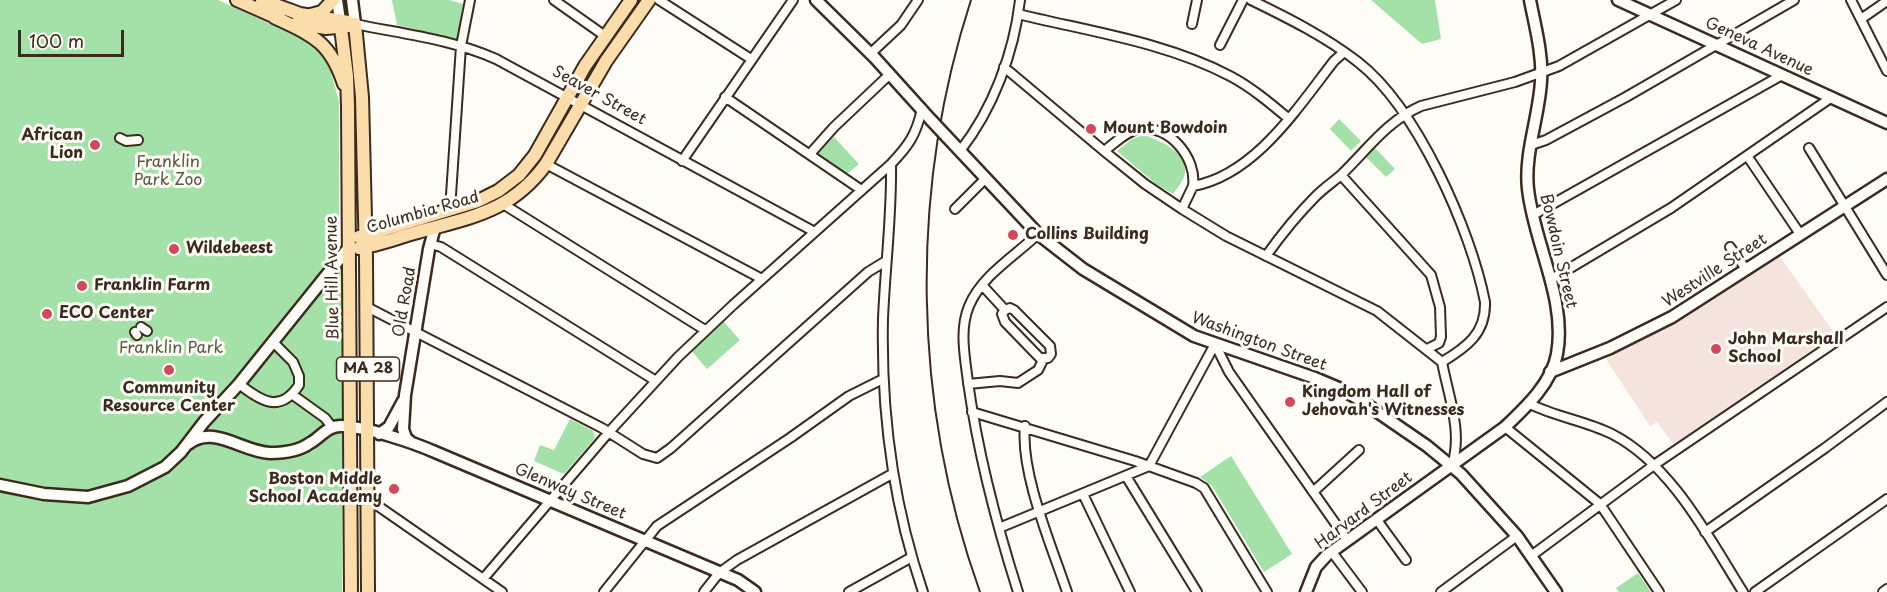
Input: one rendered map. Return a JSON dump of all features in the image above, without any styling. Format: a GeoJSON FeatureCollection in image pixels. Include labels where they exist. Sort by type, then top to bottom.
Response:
{"type":"FeatureCollection","features":[{"type":"Feature","properties":{"kind":"main road","name":"Seaver Street"},"geometry":{"type":"LineString","coordinates":[[237,0],[274,17],[315,27],[355,24]]}},
{"type":"Feature","properties":{"kind":"main road","name":"Seaver Street"},"geometry":{"type":"LineString","coordinates":[[262,0],[341,24]]}},
{"type":"Feature","properties":{"kind":"main road"},"geometry":{"type":"LineString","coordinates":[[307,15],[322,12],[335,0]]}},
{"type":"Feature","properties":{"kind":"main road","name":"Blue Hill Avenue"},"geometry":{"type":"LineString","coordinates":[[335,0],[341,24],[348,106],[351,592]]}},
{"type":"Feature","properties":{"kind":"main road","name":"Blue Hill Avenue"},"geometry":{"type":"LineString","coordinates":[[352,0],[362,97],[367,307],[374,433],[368,501],[368,592]]}},
{"type":"Feature","properties":{"kind":"main road","name":"Columbia Road"},"geometry":{"type":"LineString","coordinates":[[350,246],[366,234],[485,198],[519,175],[535,155],[566,98],[631,0]]}},
{"type":"Feature","properties":{"kind":"main road","name":"Columbia Road"},"geometry":{"type":"LineString","coordinates":[[350,246],[366,247],[477,216],[503,204],[537,176],[546,165],[606,61],[649,0]]}},
{"type":"Feature","properties":{"kind":"main road","name":"Washington Street"},"geometry":{"type":"LineString","coordinates":[[816,0],[870,54],[1038,234],[1083,269],[1179,328],[1215,344],[1341,389],[1393,422],[1452,465],[1517,536],[1556,592]]}},
{"type":"Feature","properties":{"kind":"main road","name":"Bowdoin Street"},"geometry":{"type":"LineString","coordinates":[[1452,465],[1505,427],[1530,404],[1557,358],[1560,329],[1533,215],[1527,178],[1541,74],[1530,0]]}},
{"type":"Feature","properties":{"kind":"main road","name":"Geneva Avenue"},"geometry":{"type":"LineString","coordinates":[[1618,0],[1887,123]]}},
{"type":"Feature","properties":{"kind":"main road","name":"MA 28"},"geometry":{"type":"LineString","coordinates":[[274,17],[307,32],[325,47],[340,75],[348,106]]}},
{"type":"Feature","properties":{"kind":"main road","name":"Westville Street"},"geometry":{"type":"LineString","coordinates":[[1550,372],[1610,348],[1672,317],[1887,179]]}},
{"type":"Feature","properties":{"kind":"main road","name":"Old Road"},"geometry":{"type":"LineString","coordinates":[[412,443],[406,438],[404,432],[405,395],[435,227]]}},
{"type":"Feature","properties":{"kind":"main road"},"geometry":{"type":"LineString","coordinates":[[0,484],[55,496],[81,497],[103,494],[128,486],[171,462],[239,384],[350,246]]}},
{"type":"Feature","properties":{"kind":"main road","name":"Old Road"},"geometry":{"type":"LineString","coordinates":[[374,433],[389,427],[405,395]]}},
{"type":"Feature","properties":{"kind":"main road"},"geometry":{"type":"LineString","coordinates":[[220,406],[213,426],[218,434],[228,441]]}},
{"type":"Feature","properties":{"kind":"main road"},"geometry":{"type":"LineString","coordinates":[[188,444],[197,438],[214,436],[256,452],[286,452],[309,444],[332,427]]}},
{"type":"Feature","properties":{"kind":"main road","name":"Glenway Street"},"geometry":{"type":"LineString","coordinates":[[332,427],[351,427],[412,443],[738,580],[755,592]]}},
{"type":"Feature","properties":{"kind":"main road","name":"Harvard Street"},"geometry":{"type":"LineString","coordinates":[[1306,592],[1316,567],[1332,552],[1452,465]]}},
{"type":"Feature","properties":{"kind":"street"},"geometry":{"type":"LineString","coordinates":[[450,210],[461,46],[470,0]]}},
{"type":"Feature","properties":{"kind":"street"},"geometry":{"type":"LineString","coordinates":[[554,0],[605,36]]}},
{"type":"Feature","properties":{"kind":"street"},"geometry":{"type":"LineString","coordinates":[[659,0],[751,59]]}},
{"type":"Feature","properties":{"kind":"street"},"geometry":{"type":"LineString","coordinates":[[682,161],[793,0]]}},
{"type":"Feature","properties":{"kind":"street"},"geometry":{"type":"LineString","coordinates":[[870,54],[901,25],[918,0]]}},
{"type":"Feature","properties":{"kind":"street"},"geometry":{"type":"LineString","coordinates":[[960,151],[986,111],[1004,67],[1020,0]]}},
{"type":"Feature","properties":{"kind":"street"},"geometry":{"type":"LineString","coordinates":[[1192,24],[1197,0]]}},
{"type":"Feature","properties":{"kind":"street"},"geometry":{"type":"LineString","coordinates":[[1220,45],[1243,0]]}},
{"type":"Feature","properties":{"kind":"street"},"geometry":{"type":"LineString","coordinates":[[1251,0],[1344,52],[1379,81],[1405,113],[1458,216],[1485,302],[1486,312],[1479,333],[1461,351],[1442,362]]}},
{"type":"Feature","properties":{"kind":"street"},"geometry":{"type":"LineString","coordinates":[[1266,256],[1284,231],[1311,201],[1341,175],[1386,128],[1405,113],[1421,106],[1541,74],[1676,0]]}},
{"type":"Feature","properties":{"kind":"street"},"geometry":{"type":"LineString","coordinates":[[1531,145],[1556,135],[1794,0]]}},
{"type":"Feature","properties":{"kind":"street"},"geometry":{"type":"LineString","coordinates":[[1851,0],[1887,71]]}},
{"type":"Feature","properties":{"kind":"street"},"geometry":{"type":"LineString","coordinates":[[1861,19],[1887,2]]}},
{"type":"Feature","properties":{"kind":"street"},"geometry":{"type":"LineString","coordinates":[[1018,14],[1108,35],[1194,61],[1250,87],[1289,118]]}},
{"type":"Feature","properties":{"kind":"street","name":"Seaver Street"},"geometry":{"type":"LineString","coordinates":[[355,24],[425,37],[461,46],[496,59],[813,231]]}},
{"type":"Feature","properties":{"kind":"street"},"geometry":{"type":"LineString","coordinates":[[1193,186],[1207,183],[1234,168],[1272,138],[1334,61],[1344,52]]}},
{"type":"Feature","properties":{"kind":"street"},"geometry":{"type":"LineString","coordinates":[[1004,67],[1145,184],[1182,209],[1226,236],[1377,310],[1442,362],[1456,429],[1457,450],[1452,465]]}},
{"type":"Feature","properties":{"kind":"street"},"geometry":{"type":"LineString","coordinates":[[810,154],[834,127],[889,75]]}},
{"type":"Feature","properties":{"kind":"street"},"geometry":{"type":"LineString","coordinates":[[1533,215],[1782,75]]}},
{"type":"Feature","properties":{"kind":"street"},"geometry":{"type":"LineString","coordinates":[[725,97],[860,189]]}},
{"type":"Feature","properties":{"kind":"street"},"geometry":{"type":"LineString","coordinates":[[1550,280],[1671,208],[1832,97]]}},
{"type":"Feature","properties":{"kind":"street"},"geometry":{"type":"LineString","coordinates":[[483,579],[609,432],[705,330],[909,146],[922,109]]}},
{"type":"Feature","properties":{"kind":"street"},"geometry":{"type":"LineString","coordinates":[[1104,151],[1133,130],[1152,129],[1164,134],[1188,156],[1193,169],[1193,186],[1182,209]]}},
{"type":"Feature","properties":{"kind":"street"},"geometry":{"type":"LineString","coordinates":[[120,138],[126,141],[138,140]]}},
{"type":"Feature","properties":{"kind":"street"},"geometry":{"type":"LineString","coordinates":[[1809,148],[1887,275]]}},
{"type":"Feature","properties":{"kind":"street"},"geometry":{"type":"LineString","coordinates":[[1748,157],[1800,234]]}},
{"type":"Feature","properties":{"kind":"street"},"geometry":{"type":"LineString","coordinates":[[891,164],[883,379],[892,474],[912,557],[924,592]]}},
{"type":"Feature","properties":{"kind":"street"},"geometry":{"type":"LineString","coordinates":[[546,165],[762,279]]}},
{"type":"Feature","properties":{"kind":"street"},"geometry":{"type":"LineString","coordinates":[[1341,175],[1431,275],[1440,307],[1441,337],[1438,343],[1427,349]]}},
{"type":"Feature","properties":{"kind":"street"},"geometry":{"type":"LineString","coordinates":[[955,209],[985,178]]}},
{"type":"Feature","properties":{"kind":"street"},"geometry":{"type":"LineString","coordinates":[[503,204],[705,330]]}},
{"type":"Feature","properties":{"kind":"street"},"geometry":{"type":"LineString","coordinates":[[1018,592],[987,489],[972,412],[963,332],[969,304],[982,285],[1038,234]]}},
{"type":"Feature","properties":{"kind":"street"},"geometry":{"type":"LineString","coordinates":[[430,246],[441,247],[656,381]]}},
{"type":"Feature","properties":{"kind":"street"},"geometry":{"type":"LineString","coordinates":[[1730,247],[1746,269]]}},
{"type":"Feature","properties":{"kind":"street"},"geometry":{"type":"LineString","coordinates":[[367,307],[609,432],[651,458],[657,458],[851,286],[886,261]]}},
{"type":"Feature","properties":{"kind":"street"},"geometry":{"type":"LineString","coordinates":[[982,285],[1005,310]]}},
{"type":"Feature","properties":{"kind":"street"},"geometry":{"type":"LineString","coordinates":[[1531,556],[1654,465],[1887,307]]}},
{"type":"Feature","properties":{"kind":"street"},"geometry":{"type":"LineString","coordinates":[[968,384],[1000,381],[1018,384],[1038,370],[1044,358],[1051,354],[1050,346],[1010,308],[1002,314],[1005,322],[1036,356],[1044,358]]}},
{"type":"Feature","properties":{"kind":"street"},"geometry":{"type":"LineString","coordinates":[[239,384],[263,401],[288,399],[293,395],[299,385],[297,368],[273,342]]}},
{"type":"Feature","properties":{"kind":"street"},"geometry":{"type":"LineString","coordinates":[[999,528],[1149,466],[1215,344]]}},
{"type":"Feature","properties":{"kind":"street"},"geometry":{"type":"LineString","coordinates":[[1215,344],[1229,372],[1347,540]]}},
{"type":"Feature","properties":{"kind":"street"},"geometry":{"type":"LineString","coordinates":[[604,592],[657,526],[849,396],[883,379]]}},
{"type":"Feature","properties":{"kind":"street"},"geometry":{"type":"LineString","coordinates":[[293,395],[325,418],[332,427]]}},
{"type":"Feature","properties":{"kind":"street"},"geometry":{"type":"LineString","coordinates":[[1705,532],[1887,402]]}},
{"type":"Feature","properties":{"kind":"street"},"geometry":{"type":"LineString","coordinates":[[1530,404],[1611,434],[1633,447],[1654,465],[1677,491],[1743,592]]}},
{"type":"Feature","properties":{"kind":"street"},"geometry":{"type":"LineString","coordinates":[[972,412],[1025,426],[1196,483],[1204,488],[1267,592]]}},
{"type":"Feature","properties":{"kind":"street"},"geometry":{"type":"LineString","coordinates":[[1025,426],[1025,455],[1040,512],[1067,592]]}},
{"type":"Feature","properties":{"kind":"street"},"geometry":{"type":"LineString","coordinates":[[1505,427],[1600,504],[1659,592]]}},
{"type":"Feature","properties":{"kind":"street"},"geometry":{"type":"LineString","coordinates":[[1313,492],[1359,450]]}},
{"type":"Feature","properties":{"kind":"street"},"geometry":{"type":"LineString","coordinates":[[704,592],[719,573],[737,560],[892,474]]}},
{"type":"Feature","properties":{"kind":"street"},"geometry":{"type":"LineString","coordinates":[[1126,476],[1197,592]]}},
{"type":"Feature","properties":{"kind":"street"},"geometry":{"type":"LineString","coordinates":[[1083,494],[1130,592]]}},
{"type":"Feature","properties":{"kind":"street"},"geometry":{"type":"LineString","coordinates":[[352,496],[378,506],[502,592]]}},
{"type":"Feature","properties":{"kind":"street"},"geometry":{"type":"LineString","coordinates":[[1755,592],[1887,499]]}},
{"type":"Feature","properties":{"kind":"street"},"geometry":{"type":"LineString","coordinates":[[1377,520],[1406,560]]}},
{"type":"Feature","properties":{"kind":"street"},"geometry":{"type":"LineString","coordinates":[[1441,592],[1517,536]]}},
{"type":"Feature","properties":{"kind":"street"},"geometry":{"type":"LineString","coordinates":[[1332,552],[1362,592]]}},
{"type":"Feature","properties":{"kind":"street"},"geometry":{"type":"LineString","coordinates":[[849,592],[912,557]]}},
{"type":"Feature","properties":{"kind":"street"},"geometry":{"type":"LineString","coordinates":[[1883,592],[1887,589]]}},
{"type":"Feature","properties":{"kind":"shaded area","name":"John Marshall School"},"geometry":{"type":"Polygon","coordinates":[[[1778,254],[1835,334],[1674,445],[1657,422],[1650,426],[1604,356],[1659,330],[1778,254]]]}},
{"type":"Feature","properties":{"kind":"green space","name":"Franklin Park"},"geometry":{"type":"Polygon","coordinates":[[[0,0],[218,0],[308,41],[319,50],[331,71],[339,102],[343,419],[342,592],[0,592],[0,0]]]}},
{"type":"Feature","properties":{"kind":"green space"},"geometry":{"type":"Polygon","coordinates":[[[392,0],[449,0],[463,4],[457,39],[397,25],[392,0]]]}},
{"type":"Feature","properties":{"kind":"green space"},"geometry":{"type":"Polygon","coordinates":[[[1371,0],[1435,0],[1441,39],[1422,44],[1371,0]]]}},
{"type":"Feature","properties":{"kind":"green space"},"geometry":{"type":"Polygon","coordinates":[[[1339,119],[1361,141],[1351,151],[1330,129],[1339,119]]]}},
{"type":"Feature","properties":{"kind":"green space"},"geometry":{"type":"Polygon","coordinates":[[[1144,135],[1166,145],[1184,162],[1184,177],[1173,194],[1156,184],[1117,151],[1132,139],[1144,135]]]}},
{"type":"Feature","properties":{"kind":"green space"},"geometry":{"type":"Polygon","coordinates":[[[834,137],[859,164],[847,174],[816,154],[834,137]]]}},
{"type":"Feature","properties":{"kind":"green space"},"geometry":{"type":"Polygon","coordinates":[[[1374,147],[1395,169],[1386,177],[1365,156],[1374,147]]]}},
{"type":"Feature","properties":{"kind":"green space"},"geometry":{"type":"Polygon","coordinates":[[[723,321],[740,340],[707,369],[691,350],[723,321]]]}},
{"type":"Feature","properties":{"kind":"green space"},"geometry":{"type":"Polygon","coordinates":[[[570,419],[593,431],[595,438],[564,474],[534,461],[540,445],[554,450],[570,419]]]}},
{"type":"Feature","properties":{"kind":"green space"},"geometry":{"type":"Polygon","coordinates":[[[1231,456],[1292,554],[1264,572],[1212,486],[1200,477],[1231,456]]]}},
{"type":"Feature","properties":{"kind":"green space"},"geometry":{"type":"Polygon","coordinates":[[[1638,573],[1651,592],[1619,592],[1616,588],[1638,573]]]}},
{"type":"Feature","properties":{"kind":"railway"},"geometry":{"type":"LineString","coordinates":[[971,0],[951,73],[937,146],[929,221],[927,297],[931,372],[941,447],[958,520],[980,592]]}},
{"type":"Feature","properties":{"kind":"place","name":"Mount Bowdoin"},"geometry":{"type":"Point","coordinates":[1091,129]}},
{"type":"Feature","properties":{"kind":"place","name":"African Lion"},"geometry":{"type":"Point","coordinates":[95,145]}},
{"type":"Feature","properties":{"kind":"place","name":"Collins Building"},"geometry":{"type":"Point","coordinates":[1013,235]}},
{"type":"Feature","properties":{"kind":"place","name":"Wildebeest"},"geometry":{"type":"Point","coordinates":[174,249]}},
{"type":"Feature","properties":{"kind":"place","name":"Franklin Farm"},"geometry":{"type":"Point","coordinates":[82,286]}},
{"type":"Feature","properties":{"kind":"place","name":"ECO Center"},"geometry":{"type":"Point","coordinates":[47,314]}},
{"type":"Feature","properties":{"kind":"place","name":"John Marshall School"},"geometry":{"type":"Point","coordinates":[1716,349]}},
{"type":"Feature","properties":{"kind":"place","name":"Community Resource Center"},"geometry":{"type":"Point","coordinates":[169,370]}},
{"type":"Feature","properties":{"kind":"place","name":"Kingdom Hall of Jehovah's Witnesses"},"geometry":{"type":"Point","coordinates":[1290,402]}},
{"type":"Feature","properties":{"kind":"place","name":"Boston Middle School Academy"},"geometry":{"type":"Point","coordinates":[394,489]}},
{"type":"Feature","properties":{"kind":"park label","name":"Franklin Park Zoo"},"geometry":{"type":"Point","coordinates":[168,172]}}]}
